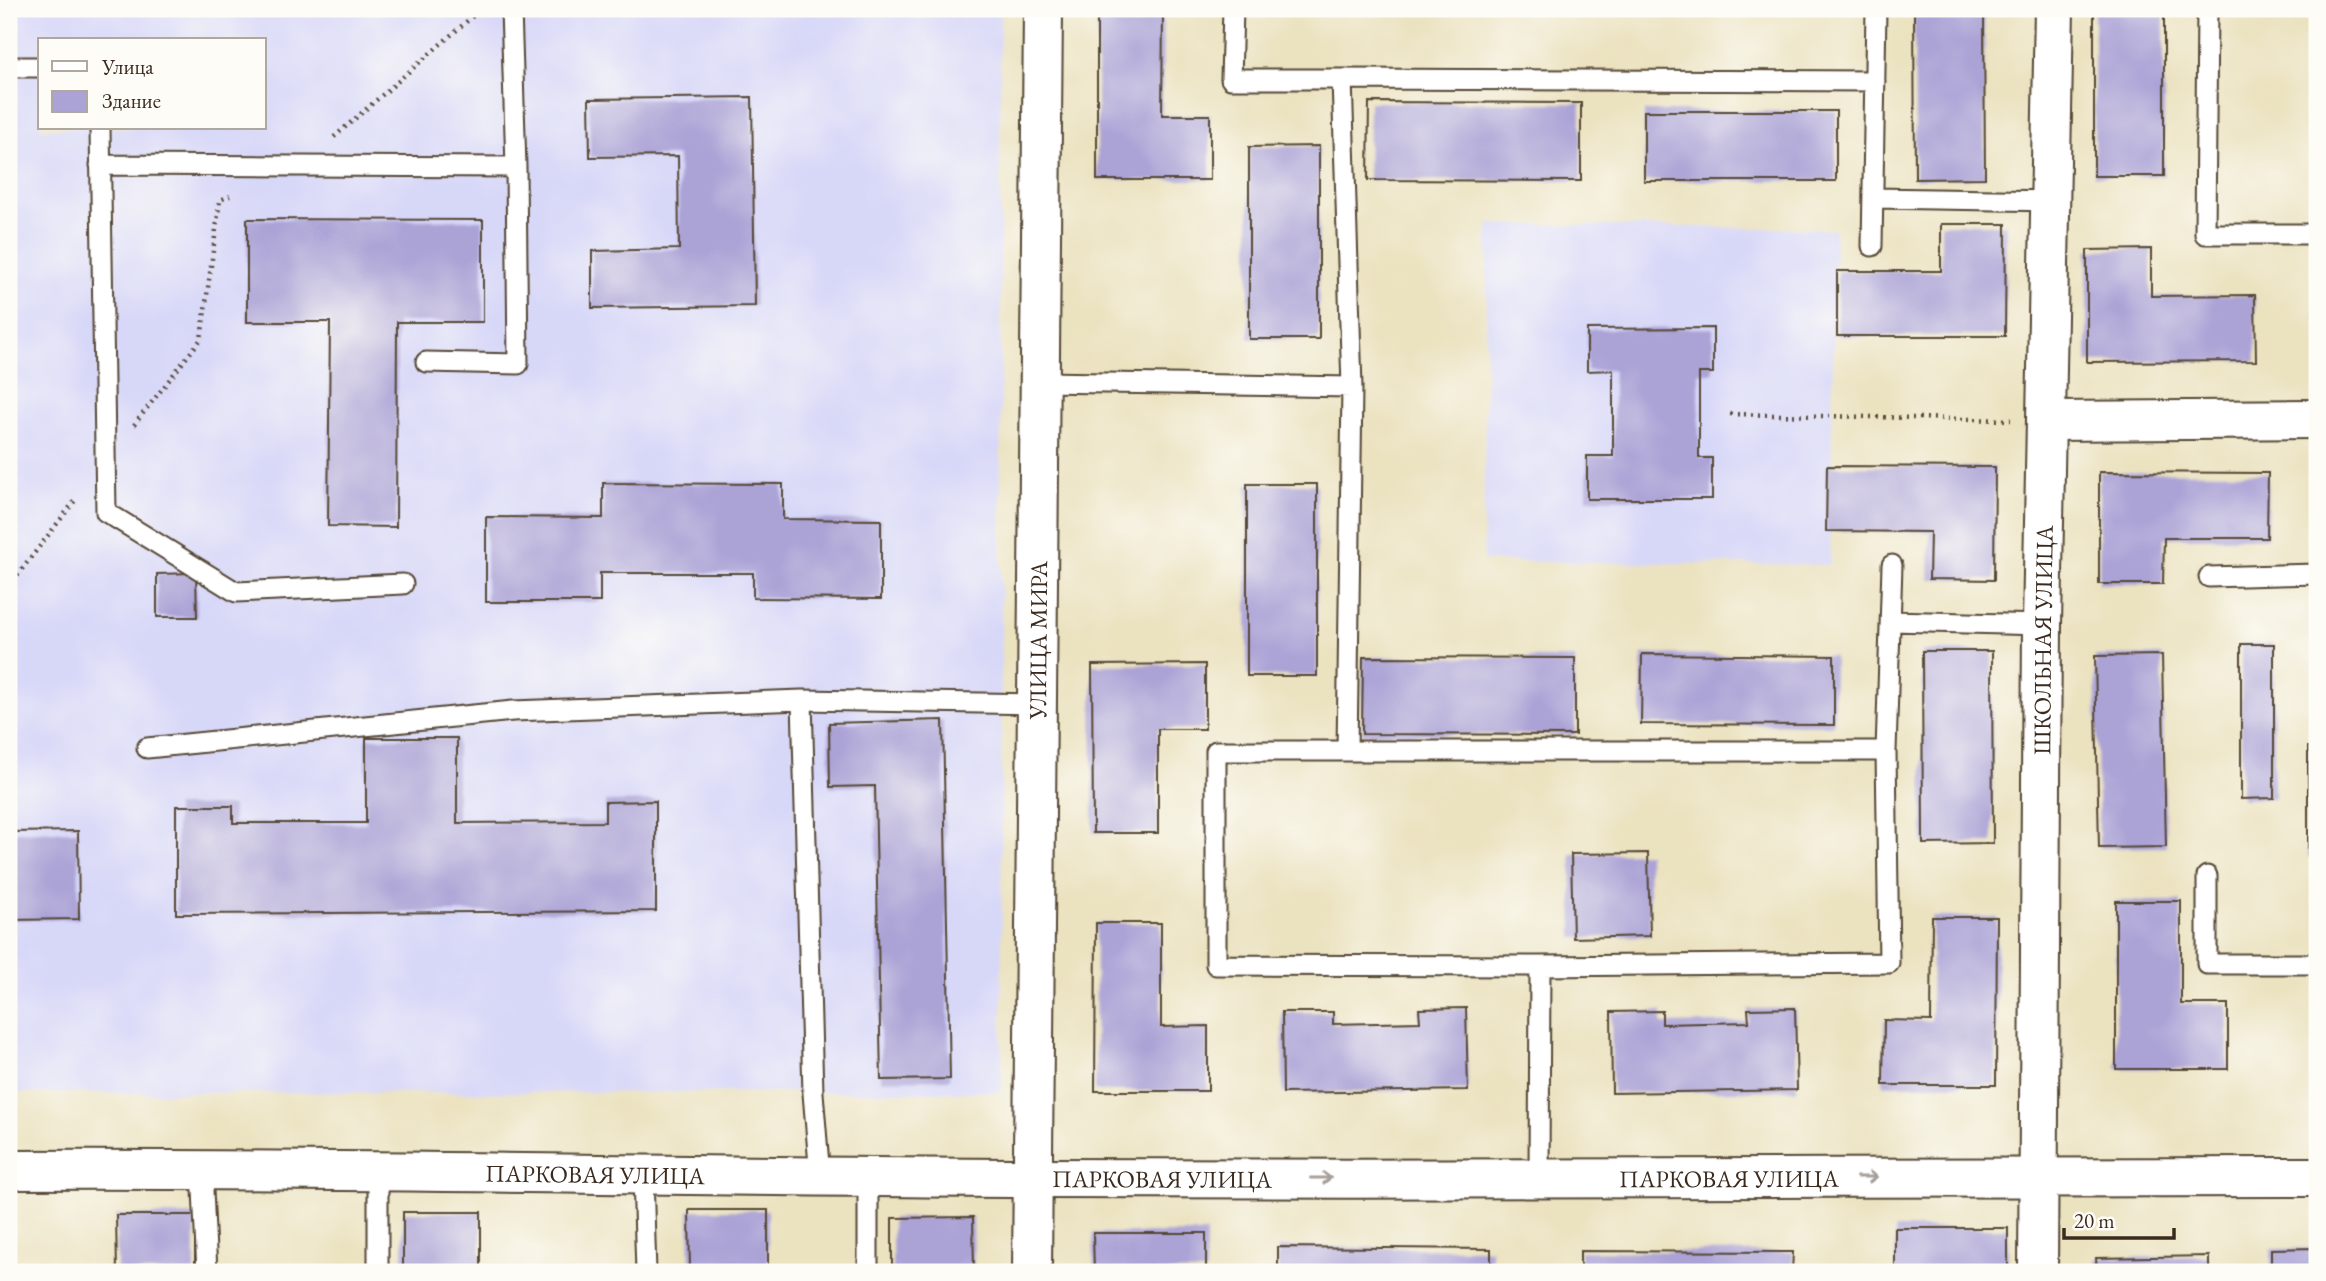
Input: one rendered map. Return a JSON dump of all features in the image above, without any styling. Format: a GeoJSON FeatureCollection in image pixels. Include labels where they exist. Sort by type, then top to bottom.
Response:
{"type":"FeatureCollection","features":[{"type":"Feature","properties":{"kind":"street","name":"УЛИЦА МИРА"},"geometry":{"type":"LineString","coordinates":[[1032,1272],[1042,382],[1043,9]]}},
{"type":"Feature","properties":{"kind":"street","name":"ШКОЛЬНАЯ УЛИЦА"},"geometry":{"type":"LineString","coordinates":[[2038,1272],[2042,625],[2053,201],[2054,9]]}},
{"type":"Feature","properties":{"kind":"street"},"geometry":{"type":"LineString","coordinates":[[2047,421],[2317,419]]}},
{"type":"Feature","properties":{"kind":"street","name":"ПАРКОВАЯ УЛИЦА"},"geometry":{"type":"LineString","coordinates":[[9,1170],[378,1169],[643,1176],[1032,1178],[2317,1177]]}},
{"type":"Feature","properties":{"kind":"lane"},"geometry":{"type":"LineString","coordinates":[[426,362],[518,364],[511,9]]}},
{"type":"Feature","properties":{"kind":"lane"},"geometry":{"type":"LineString","coordinates":[[1233,9],[1231,79],[1875,81]]}},
{"type":"Feature","properties":{"kind":"lane"},"geometry":{"type":"LineString","coordinates":[[1872,246],[1876,9]]}},
{"type":"Feature","properties":{"kind":"lane"},"geometry":{"type":"LineString","coordinates":[[2207,9],[2205,234],[2317,234]]}},
{"type":"Feature","properties":{"kind":"lane"},"geometry":{"type":"LineString","coordinates":[[9,67],[38,66]]}},
{"type":"Feature","properties":{"kind":"lane"},"geometry":{"type":"LineString","coordinates":[[1342,79],[1352,387],[1348,751]]}},
{"type":"Feature","properties":{"kind":"lane"},"geometry":{"type":"LineString","coordinates":[[100,130],[106,512],[236,592],[403,584]]}},
{"type":"Feature","properties":{"kind":"lane"},"geometry":{"type":"LineString","coordinates":[[100,165],[516,167]]}},
{"type":"Feature","properties":{"kind":"lane"},"geometry":{"type":"LineString","coordinates":[[1873,198],[2053,201]]}},
{"type":"Feature","properties":{"kind":"lane"},"geometry":{"type":"LineString","coordinates":[[1042,382],[1352,387]]}},
{"type":"Feature","properties":{"kind":"lane"},"geometry":{"type":"LineString","coordinates":[[1886,751],[1216,751],[1216,965],[1889,963],[1886,751],[1892,565]]}},
{"type":"Feature","properties":{"kind":"lane"},"geometry":{"type":"LineString","coordinates":[[2209,577],[2317,573]]}},
{"type":"Feature","properties":{"kind":"lane"},"geometry":{"type":"LineString","coordinates":[[1891,621],[2042,625]]}},
{"type":"Feature","properties":{"kind":"lane"},"geometry":{"type":"LineString","coordinates":[[802,700],[812,967],[813,1093],[820,1177]]}},
{"type":"Feature","properties":{"kind":"lane"},"geometry":{"type":"LineString","coordinates":[[147,747],[513,711],[802,700],[1038,704]]}},
{"type":"Feature","properties":{"kind":"lane"},"geometry":{"type":"LineString","coordinates":[[2207,876],[2207,964],[2317,964]]}},
{"type":"Feature","properties":{"kind":"lane"},"geometry":{"type":"LineString","coordinates":[[1539,1178],[1540,966]]}},
{"type":"Feature","properties":{"kind":"lane"},"geometry":{"type":"LineString","coordinates":[[202,1169],[207,1272]]}},
{"type":"Feature","properties":{"kind":"lane"},"geometry":{"type":"LineString","coordinates":[[378,1169],[378,1272]]}},
{"type":"Feature","properties":{"kind":"lane"},"geometry":{"type":"LineString","coordinates":[[643,1176],[646,1272]]}},
{"type":"Feature","properties":{"kind":"lane"},"geometry":{"type":"LineString","coordinates":[[867,1272],[868,1177]]}},
{"type":"Feature","properties":{"kind":"path"},"geometry":{"type":"LineString","coordinates":[[326,144],[481,9]]}},
{"type":"Feature","properties":{"kind":"path"},"geometry":{"type":"LineString","coordinates":[[126,436],[201,340],[220,200],[233,195]]}},
{"type":"Feature","properties":{"kind":"path"},"geometry":{"type":"LineString","coordinates":[[1730,414],[2047,421]]}},
{"type":"Feature","properties":{"kind":"path"},"geometry":{"type":"LineString","coordinates":[[9,586],[84,489]]}},
{"type":"Feature","properties":{"kind":"shaded area"},"geometry":{"type":"Polygon","coordinates":[[[9,9],[1000,9],[1002,1092],[9,1093],[9,9]]]}},
{"type":"Feature","properties":{"kind":"shaded area"},"geometry":{"type":"Polygon","coordinates":[[[1488,224],[1835,229],[1830,565],[1483,561],[1488,224]]]}},
{"type":"Feature","properties":{"kind":"building"},"geometry":{"type":"Polygon","coordinates":[[[1914,9],[1984,9],[1985,178],[1915,179],[1914,9]]]}},
{"type":"Feature","properties":{"kind":"building"},"geometry":{"type":"Polygon","coordinates":[[[2094,9],[2164,9],[2164,176],[2094,176],[2094,9]]]}},
{"type":"Feature","properties":{"kind":"building"},"geometry":{"type":"Polygon","coordinates":[[[1097,12],[1163,12],[1162,115],[1210,115],[1210,180],[1097,180],[1097,12]]]}},
{"type":"Feature","properties":{"kind":"building"},"geometry":{"type":"Polygon","coordinates":[[[752,97],[755,306],[592,308],[592,251],[679,249],[678,156],[590,157],[589,99],[752,97]]]}},
{"type":"Feature","properties":{"kind":"building"},"geometry":{"type":"Polygon","coordinates":[[[1369,102],[1581,103],[1581,181],[1368,180],[1369,102]]]}},
{"type":"Feature","properties":{"kind":"building"},"geometry":{"type":"Polygon","coordinates":[[[1644,111],[1836,111],[1836,181],[1644,181],[1644,111]]]}},
{"type":"Feature","properties":{"kind":"building"},"geometry":{"type":"Polygon","coordinates":[[[1319,146],[1319,339],[1249,339],[1249,147],[1319,146]]]}},
{"type":"Feature","properties":{"kind":"building"},"geometry":{"type":"Polygon","coordinates":[[[247,219],[483,220],[483,322],[397,322],[396,527],[328,526],[330,322],[247,322],[247,219]]]}},
{"type":"Feature","properties":{"kind":"building"},"geometry":{"type":"Polygon","coordinates":[[[1941,224],[2006,224],[2005,336],[1837,336],[1837,271],[1941,271],[1941,224]]]}},
{"type":"Feature","properties":{"kind":"building"},"geometry":{"type":"Polygon","coordinates":[[[2151,249],[2151,296],[2255,295],[2256,361],[2087,362],[2087,250],[2151,249]]]}},
{"type":"Feature","properties":{"kind":"building"},"geometry":{"type":"Polygon","coordinates":[[[2314,287],[2317,287],[2317,321],[2315,321],[2314,287]]]}},
{"type":"Feature","properties":{"kind":"building"},"geometry":{"type":"Polygon","coordinates":[[[1713,328],[1713,373],[1699,373],[1699,458],[1712,458],[1712,499],[1587,499],[1587,456],[1613,456],[1613,370],[1587,371],[1587,329],[1713,328]]]}},
{"type":"Feature","properties":{"kind":"building"},"geometry":{"type":"Polygon","coordinates":[[[1827,466],[1995,467],[1994,580],[1929,579],[1930,532],[1826,531],[1827,466]]]}},
{"type":"Feature","properties":{"kind":"building"},"geometry":{"type":"Polygon","coordinates":[[[2099,472],[2268,473],[2267,538],[2164,538],[2163,584],[2099,584],[2099,472]]]}},
{"type":"Feature","properties":{"kind":"building"},"geometry":{"type":"Polygon","coordinates":[[[603,483],[783,484],[783,519],[881,520],[881,599],[753,598],[753,573],[600,573],[600,602],[486,602],[486,517],[603,518],[603,483]]]}},
{"type":"Feature","properties":{"kind":"building"},"geometry":{"type":"Polygon","coordinates":[[[1247,484],[1317,484],[1317,676],[1247,676],[1247,484]]]}},
{"type":"Feature","properties":{"kind":"building"},"geometry":{"type":"Polygon","coordinates":[[[196,573],[197,617],[157,617],[157,574],[196,573]]]}},
{"type":"Feature","properties":{"kind":"building"},"geometry":{"type":"Polygon","coordinates":[[[2241,644],[2274,644],[2274,798],[2241,799],[2241,644]]]}},
{"type":"Feature","properties":{"kind":"building"},"geometry":{"type":"Polygon","coordinates":[[[1922,651],[1992,651],[1993,843],[1923,844],[1922,651]]]}},
{"type":"Feature","properties":{"kind":"building"},"geometry":{"type":"Polygon","coordinates":[[[1642,654],[1834,656],[1834,725],[1641,724],[1642,654]]]}},
{"type":"Feature","properties":{"kind":"building"},"geometry":{"type":"Polygon","coordinates":[[[2162,655],[2166,847],[2099,848],[2095,656],[2162,655]]]}},
{"type":"Feature","properties":{"kind":"building"},"geometry":{"type":"Polygon","coordinates":[[[1363,657],[1575,658],[1575,735],[1362,734],[1363,657]]]}},
{"type":"Feature","properties":{"kind":"building"},"geometry":{"type":"Polygon","coordinates":[[[1205,664],[1205,729],[1158,729],[1158,833],[1093,833],[1092,665],[1205,664]]]}},
{"type":"Feature","properties":{"kind":"building"},"geometry":{"type":"Polygon","coordinates":[[[943,720],[950,1079],[881,1080],[875,786],[830,787],[829,723],[943,720]]]}},
{"type":"Feature","properties":{"kind":"building"},"geometry":{"type":"Polygon","coordinates":[[[366,738],[457,738],[457,823],[605,822],[605,802],[656,801],[656,911],[176,914],[176,806],[233,806],[233,823],[366,823],[366,738]]]}},
{"type":"Feature","properties":{"kind":"building"},"geometry":{"type":"Polygon","coordinates":[[[2308,747],[2317,747],[2317,856],[2308,856],[2308,747]]]}},
{"type":"Feature","properties":{"kind":"building"},"geometry":{"type":"Polygon","coordinates":[[[78,831],[79,919],[9,920],[9,832],[78,831]]]}},
{"type":"Feature","properties":{"kind":"building"},"geometry":{"type":"Polygon","coordinates":[[[1648,853],[1650,936],[1573,938],[1571,854],[1648,853]]]}},
{"type":"Feature","properties":{"kind":"building"},"geometry":{"type":"Polygon","coordinates":[[[2116,901],[2181,901],[2181,1004],[2228,1004],[2228,1069],[2116,1069],[2116,901]]]}},
{"type":"Feature","properties":{"kind":"building"},"geometry":{"type":"Polygon","coordinates":[[[1932,917],[1997,917],[1996,1085],[1883,1085],[1884,1020],[1931,1021],[1932,917]]]}},
{"type":"Feature","properties":{"kind":"building"},"geometry":{"type":"Polygon","coordinates":[[[1096,923],[1161,923],[1161,1027],[1208,1026],[1208,1091],[1095,1091],[1096,923]]]}},
{"type":"Feature","properties":{"kind":"building"},"geometry":{"type":"Polygon","coordinates":[[[1466,1008],[1468,1090],[1283,1093],[1282,1012],[1333,1012],[1333,1024],[1420,1022],[1419,1009],[1466,1008]]]}},
{"type":"Feature","properties":{"kind":"building"},"geometry":{"type":"Polygon","coordinates":[[[1795,1008],[1797,1090],[1612,1093],[1611,1012],[1662,1011],[1662,1024],[1749,1022],[1748,1009],[1795,1008]]]}},
{"type":"Feature","properties":{"kind":"building"},"geometry":{"type":"Polygon","coordinates":[[[689,1210],[768,1210],[768,1272],[690,1272],[689,1210]]]}},
{"type":"Feature","properties":{"kind":"building"},"geometry":{"type":"Polygon","coordinates":[[[403,1212],[481,1212],[481,1272],[403,1272],[403,1212]]]}},
{"type":"Feature","properties":{"kind":"building"},"geometry":{"type":"Polygon","coordinates":[[[116,1215],[195,1215],[195,1272],[117,1272],[116,1215]]]}},
{"type":"Feature","properties":{"kind":"building"},"geometry":{"type":"Polygon","coordinates":[[[973,1217],[974,1272],[892,1272],[892,1218],[973,1217]]]}},
{"type":"Feature","properties":{"kind":"building"},"geometry":{"type":"Polygon","coordinates":[[[1895,1228],[2008,1228],[2008,1272],[1895,1272],[1895,1228]]]}},
{"type":"Feature","properties":{"kind":"building"},"geometry":{"type":"Polygon","coordinates":[[[1093,1233],[1206,1233],[1206,1272],[1094,1272],[1093,1233]]]}},
{"type":"Feature","properties":{"kind":"building"},"geometry":{"type":"Polygon","coordinates":[[[1278,1247],[1491,1249],[1491,1272],[1278,1272],[1278,1247]]]}},
{"type":"Feature","properties":{"kind":"building"},"geometry":{"type":"Polygon","coordinates":[[[2317,1248],[2317,1272],[2271,1272],[2271,1249],[2317,1248]]]}},
{"type":"Feature","properties":{"kind":"building"},"geometry":{"type":"Polygon","coordinates":[[[1580,1251],[1793,1252],[1792,1272],[1580,1272],[1580,1251]]]}},
{"type":"Feature","properties":{"kind":"building"},"geometry":{"type":"Polygon","coordinates":[[[2209,1256],[2209,1272],[2097,1272],[2096,1258],[2209,1256]]]}}]}
